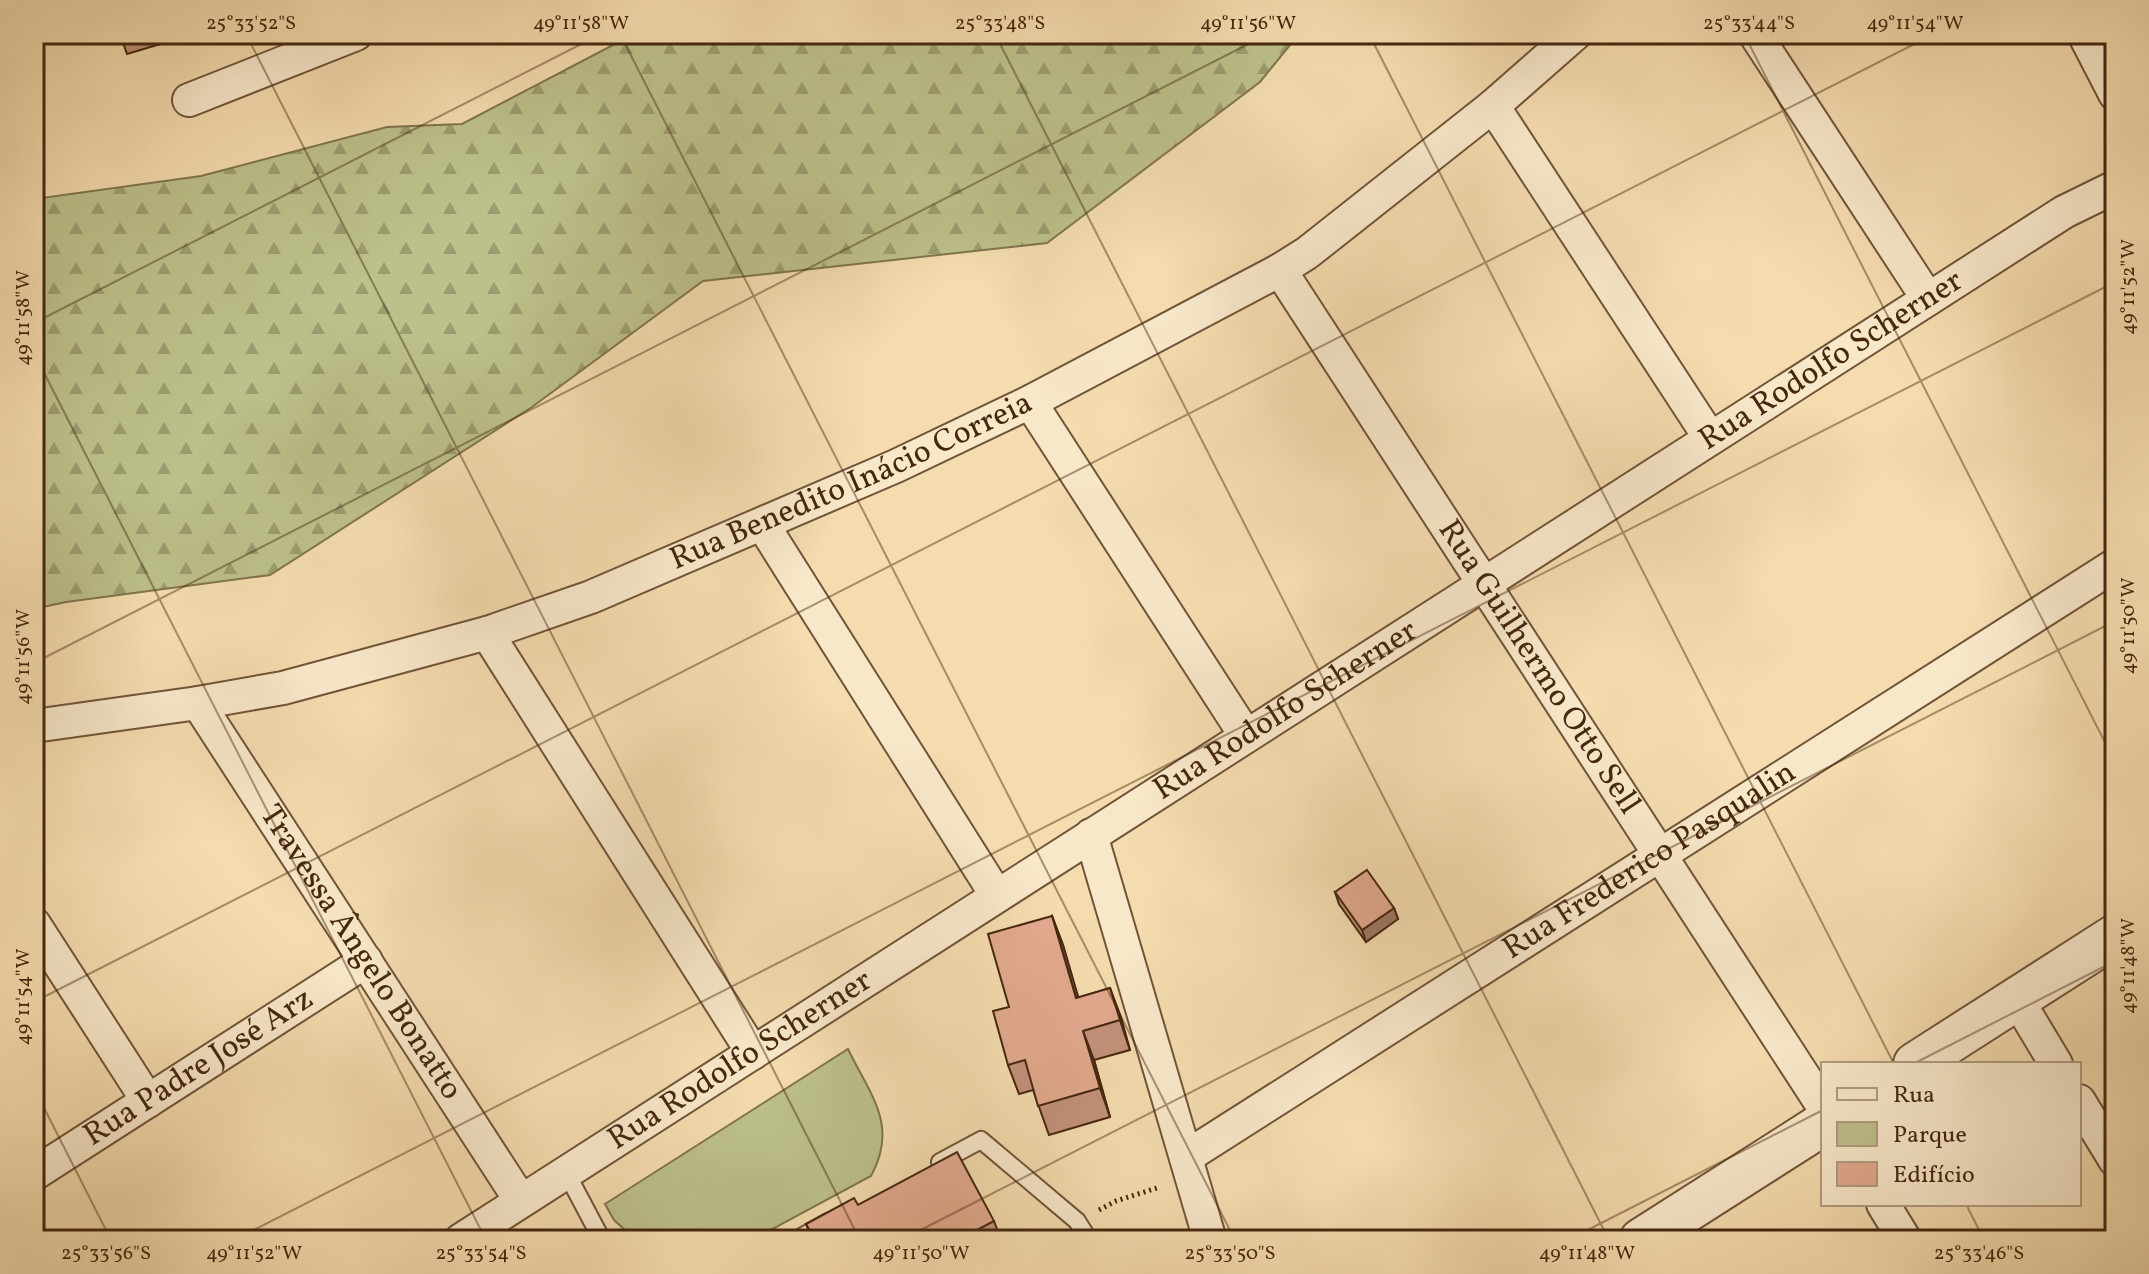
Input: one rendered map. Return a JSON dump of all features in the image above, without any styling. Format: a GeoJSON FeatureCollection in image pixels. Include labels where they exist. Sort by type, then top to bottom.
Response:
{"type":"FeatureCollection","features":[{"type":"Feature","properties":{"kind":"street"},"geometry":{"type":"LineString","coordinates":[[189,100],[356,34]]}},
{"type":"Feature","properties":{"kind":"street","name":"Rua Benedito Inácio Correia"},"geometry":{"type":"LineString","coordinates":[[34,726],[283,688],[487,633],[591,597],[896,466],[1030,402],[1280,270],[1331,237],[1493,106],[1575,34]]}},
{"type":"Feature","properties":{"kind":"street"},"geometry":{"type":"LineString","coordinates":[[1755,34],[1928,299]]}},
{"type":"Feature","properties":{"kind":"street"},"geometry":{"type":"LineString","coordinates":[[2084,34],[2115,94]]}},
{"type":"Feature","properties":{"kind":"street"},"geometry":{"type":"LineString","coordinates":[[1493,106],[1710,438]]}},
{"type":"Feature","properties":{"kind":"street","name":"Rua Rodolfo Scherner"},"geometry":{"type":"LineString","coordinates":[[461,1240],[2064,212],[2115,187]]}},
{"type":"Feature","properties":{"kind":"street","name":"Rua Guilhermo Otto Sell"},"geometry":{"type":"LineString","coordinates":[[1280,270],[1821,1103]]}},
{"type":"Feature","properties":{"kind":"street"},"geometry":{"type":"LineString","coordinates":[[1030,402],[1246,736]]}},
{"type":"Feature","properties":{"kind":"street"},"geometry":{"type":"LineString","coordinates":[[763,525],[997,896]]}},
{"type":"Feature","properties":{"kind":"street","name":"Rua Frederico Pasqualin"},"geometry":{"type":"LineString","coordinates":[[1189,1167],[1659,855],[2115,565]]}},
{"type":"Feature","properties":{"kind":"street"},"geometry":{"type":"LineString","coordinates":[[487,633],[753,1053]]}},
{"type":"Feature","properties":{"kind":"street","name":"Travessa Ângelo Bonatto"},"geometry":{"type":"LineString","coordinates":[[198,703],[521,1201]]}},
{"type":"Feature","properties":{"kind":"street"},"geometry":{"type":"LineString","coordinates":[[1091,835],[1210,1240]]}},
{"type":"Feature","properties":{"kind":"street"},"geometry":{"type":"LineString","coordinates":[[34,924],[148,1101]]}},
{"type":"Feature","properties":{"kind":"street"},"geometry":{"type":"LineString","coordinates":[[1918,1062],[2115,936]]}},
{"type":"Feature","properties":{"kind":"street","name":"Rua Padre José Arz"},"geometry":{"type":"LineString","coordinates":[[34,1174],[366,961]]}},
{"type":"Feature","properties":{"kind":"street"},"geometry":{"type":"LineString","coordinates":[[2017,999],[2055,1062]]}},
{"type":"Feature","properties":{"kind":"street"},"geometry":{"type":"LineString","coordinates":[[2081,1104],[2115,1160]]}},
{"type":"Feature","properties":{"kind":"street"},"geometry":{"type":"LineString","coordinates":[[1650,1238],[1821,1125]]}},
{"type":"Feature","properties":{"kind":"street"},"geometry":{"type":"LineString","coordinates":[[1884,1206],[1905,1240]]}},
{"type":"Feature","properties":{"kind":"lane"},"geometry":{"type":"LineString","coordinates":[[928,1169],[981,1140],[1077,1221],[1089,1240]]}},
{"type":"Feature","properties":{"kind":"lane"},"geometry":{"type":"LineString","coordinates":[[566,1172],[602,1240]]}},
{"type":"Feature","properties":{"kind":"lane"},"geometry":{"type":"LineString","coordinates":[[796,1240],[849,1211]]}},
{"type":"Feature","properties":{"kind":"path"},"geometry":{"type":"LineString","coordinates":[[1077,1221],[1189,1167]]}},
{"type":"Feature","properties":{"kind":"green space"},"geometry":{"type":"Polygon","coordinates":[[[634,34],[1299,34],[1260,82],[1047,243],[703,281],[532,407],[270,575],[34,609],[34,199],[201,176],[387,127],[462,124],[634,34]]]}},
{"type":"Feature","properties":{"kind":"green space"},"geometry":{"type":"Polygon","coordinates":[[[848,1049],[872,1096],[882,1126],[879,1158],[871,1176],[752,1240],[636,1240],[614,1220],[605,1204],[848,1049]]]}},
{"type":"Feature","properties":{"kind":"building"},"geometry":{"type":"Polygon","coordinates":[[[1367,870],[1394,908],[1362,930],[1335,892],[1367,870]]]}},
{"type":"Feature","properties":{"kind":"building"},"geometry":{"type":"Polygon","coordinates":[[[1052,916],[1076,998],[1110,988],[1120,1020],[1083,1031],[1100,1088],[1038,1106],[1025,1060],[1008,1065],[993,1011],[1009,1007],[988,934],[1052,916]]]}},
{"type":"Feature","properties":{"kind":"building"},"geometry":{"type":"Polygon","coordinates":[[[957,1152],[994,1221],[958,1240],[800,1240],[812,1234],[806,1224],[854,1198],[858,1205],[957,1152]]]}}]}
